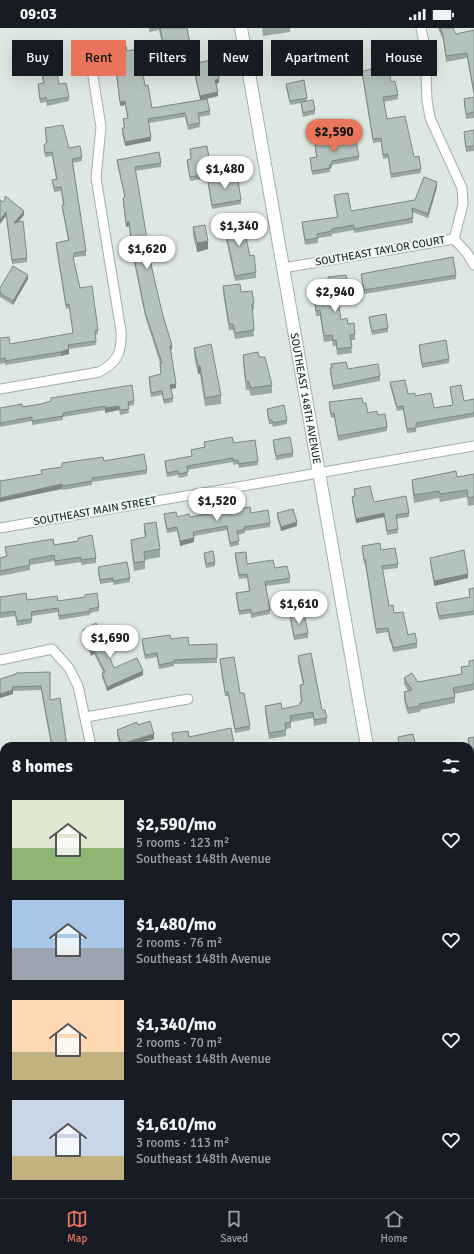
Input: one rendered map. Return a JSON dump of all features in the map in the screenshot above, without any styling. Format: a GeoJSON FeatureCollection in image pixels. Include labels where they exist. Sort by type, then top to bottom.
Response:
{"type":"FeatureCollection","features":[{"type":"Feature","properties":{"kind":"main road","name":"SOUTHEAST 148TH AVENUE"},"geometry":{"type":"LineString","coordinates":[[241,28],[366,742]]}},
{"type":"Feature","properties":{"kind":"street"},"geometry":{"type":"LineString","coordinates":[[422,28],[425,48],[427,100],[430,118],[462,188],[463,204],[454,239],[467,253],[474,265]]}},
{"type":"Feature","properties":{"kind":"street"},"geometry":{"type":"LineString","coordinates":[[0,389],[99,372],[111,365],[118,355],[122,344],[96,178],[101,127],[93,76]]}},
{"type":"Feature","properties":{"kind":"street","name":"SOUTHEAST TAYLOR COURT"},"geometry":{"type":"LineString","coordinates":[[283,268],[454,239]]}},
{"type":"Feature","properties":{"kind":"street","name":"SOUTHEAST MAIN STREET"},"geometry":{"type":"LineString","coordinates":[[0,528],[474,446]]}},
{"type":"Feature","properties":{"kind":"street"},"geometry":{"type":"LineString","coordinates":[[0,660],[52,649],[68,668],[78,686],[90,742]]}},
{"type":"Feature","properties":{"kind":"street"},"geometry":{"type":"LineString","coordinates":[[86,717],[188,699]]}},
{"type":"Feature","properties":{"kind":"building"},"geometry":{"type":"Polygon","coordinates":[[[160,28],[187,28],[189,40],[162,40],[160,28]]]}},
{"type":"Feature","properties":{"kind":"building"},"geometry":{"type":"Polygon","coordinates":[[[440,28],[453,28],[456,34],[474,30],[474,93],[467,53],[446,56],[443,35],[440,28]]]}},
{"type":"Feature","properties":{"kind":"building"},"geometry":{"type":"Polygon","coordinates":[[[126,46],[127,51],[134,50],[134,76],[143,76],[145,86],[148,85],[152,108],[207,99],[210,111],[198,113],[200,123],[188,125],[185,113],[148,119],[151,137],[125,142],[122,128],[125,128],[123,119],[128,118],[125,101],[120,102],[117,76],[126,76],[126,46]]]}},
{"type":"Feature","properties":{"kind":"building"},"geometry":{"type":"Polygon","coordinates":[[[208,61],[208,76],[218,76],[219,79],[215,80],[218,92],[200,96],[196,76],[200,76],[200,62],[208,61]]]}},
{"type":"Feature","properties":{"kind":"building"},"geometry":{"type":"Polygon","coordinates":[[[371,69],[371,76],[390,76],[391,82],[395,81],[398,95],[383,97],[387,119],[405,116],[414,157],[419,156],[421,169],[391,174],[388,154],[383,155],[381,138],[373,139],[363,71],[371,69]]]}},
{"type":"Feature","properties":{"kind":"building"},"geometry":{"type":"Polygon","coordinates":[[[43,76],[58,76],[59,84],[66,83],[69,97],[47,101],[46,97],[40,99],[38,84],[44,83],[43,76]]]}},
{"type":"Feature","properties":{"kind":"building"},"geometry":{"type":"Polygon","coordinates":[[[304,80],[307,98],[290,101],[286,84],[304,80]]]}},
{"type":"Feature","properties":{"kind":"building"},"geometry":{"type":"Polygon","coordinates":[[[474,97],[474,112],[466,114],[464,99],[474,97]]]}},
{"type":"Feature","properties":{"kind":"building"},"geometry":{"type":"Polygon","coordinates":[[[313,100],[315,110],[303,113],[301,102],[313,100]]]}},
{"type":"Feature","properties":{"kind":"building"},"geometry":{"type":"Polygon","coordinates":[[[63,125],[69,148],[80,146],[82,157],[72,159],[86,251],[74,253],[73,257],[80,288],[92,286],[98,330],[95,331],[96,341],[68,345],[69,349],[61,352],[5,361],[5,358],[0,359],[0,338],[9,337],[10,344],[73,333],[69,304],[66,305],[56,243],[69,240],[62,205],[64,205],[61,187],[54,188],[52,180],[57,179],[52,152],[45,153],[44,145],[47,142],[45,128],[63,125]]]}},
{"type":"Feature","properties":{"kind":"building"},"geometry":{"type":"Polygon","coordinates":[[[474,130],[474,146],[466,147],[464,132],[474,130]]]}},
{"type":"Feature","properties":{"kind":"building"},"geometry":{"type":"Polygon","coordinates":[[[355,137],[359,156],[332,161],[332,164],[329,165],[330,168],[312,171],[310,158],[317,157],[315,145],[355,137]]]}},
{"type":"Feature","properties":{"kind":"building"},"geometry":{"type":"Polygon","coordinates":[[[207,146],[210,163],[201,164],[202,175],[190,177],[187,160],[191,159],[190,149],[207,146]]]}},
{"type":"Feature","properties":{"kind":"building"},"geometry":{"type":"Polygon","coordinates":[[[159,152],[161,163],[135,167],[152,269],[163,316],[172,345],[170,346],[176,384],[170,385],[173,398],[164,400],[162,391],[151,393],[149,377],[161,374],[160,363],[162,363],[145,312],[132,248],[129,222],[126,223],[123,198],[125,197],[117,160],[159,152]]]}},
{"type":"Feature","properties":{"kind":"building"},"geometry":{"type":"Polygon","coordinates":[[[237,174],[241,200],[212,205],[208,181],[223,178],[223,176],[237,174]]]}},
{"type":"Feature","properties":{"kind":"building"},"geometry":{"type":"Polygon","coordinates":[[[424,177],[437,182],[428,214],[412,208],[413,218],[354,229],[354,225],[332,229],[332,231],[317,234],[318,238],[305,240],[302,222],[338,217],[334,195],[348,193],[351,211],[415,200],[424,177]]]}},
{"type":"Feature","properties":{"kind":"building"},"geometry":{"type":"Polygon","coordinates":[[[5,196],[24,211],[14,223],[23,221],[27,258],[12,260],[6,212],[0,220],[0,200],[3,202],[5,196]]]}},
{"type":"Feature","properties":{"kind":"building"},"geometry":{"type":"Polygon","coordinates":[[[241,215],[250,256],[254,255],[256,272],[235,276],[223,219],[241,215]]]}},
{"type":"Feature","properties":{"kind":"building"},"geometry":{"type":"Polygon","coordinates":[[[205,225],[208,241],[197,243],[193,227],[205,225]]]}},
{"type":"Feature","properties":{"kind":"building"},"geometry":{"type":"Polygon","coordinates":[[[453,257],[456,275],[364,290],[361,274],[453,257]]]}},
{"type":"Feature","properties":{"kind":"building"},"geometry":{"type":"Polygon","coordinates":[[[13,266],[28,275],[13,301],[0,293],[0,288],[13,266]]]}},
{"type":"Feature","properties":{"kind":"building"},"geometry":{"type":"Polygon","coordinates":[[[346,275],[349,291],[337,294],[341,320],[347,318],[348,324],[354,323],[355,334],[350,335],[352,347],[337,349],[336,340],[333,341],[332,335],[324,336],[320,310],[316,311],[314,293],[330,291],[328,277],[346,275]]]}},
{"type":"Feature","properties":{"kind":"building"},"geometry":{"type":"Polygon","coordinates":[[[240,284],[241,292],[252,291],[254,303],[252,304],[254,330],[235,333],[233,324],[229,324],[223,286],[240,284]]]}},
{"type":"Feature","properties":{"kind":"building"},"geometry":{"type":"Polygon","coordinates":[[[386,314],[388,328],[372,331],[369,317],[386,314]]]}},
{"type":"Feature","properties":{"kind":"building"},"geometry":{"type":"Polygon","coordinates":[[[446,340],[449,359],[422,364],[419,345],[446,340]]]}},
{"type":"Feature","properties":{"kind":"building"},"geometry":{"type":"Polygon","coordinates":[[[211,344],[221,395],[205,398],[200,366],[198,366],[194,348],[211,344]]]}},
{"type":"Feature","properties":{"kind":"building"},"geometry":{"type":"Polygon","coordinates":[[[258,352],[259,357],[265,357],[272,385],[251,388],[249,382],[246,382],[243,355],[258,352]]]}},
{"type":"Feature","properties":{"kind":"building"},"geometry":{"type":"Polygon","coordinates":[[[346,362],[348,369],[378,364],[380,376],[333,386],[330,368],[332,368],[331,364],[346,362]]]}},
{"type":"Feature","properties":{"kind":"building"},"geometry":{"type":"Polygon","coordinates":[[[405,380],[408,394],[415,393],[415,396],[431,393],[434,408],[453,405],[450,387],[461,385],[464,401],[474,399],[474,413],[416,423],[416,428],[407,429],[403,406],[397,407],[390,382],[405,380]]]}},
{"type":"Feature","properties":{"kind":"building"},"geometry":{"type":"Polygon","coordinates":[[[132,385],[134,401],[128,402],[129,409],[120,410],[119,406],[105,408],[105,406],[63,413],[63,416],[32,421],[32,417],[0,423],[0,408],[22,404],[22,407],[41,404],[51,401],[51,398],[132,385]]]}},
{"type":"Feature","properties":{"kind":"building"},"geometry":{"type":"Polygon","coordinates":[[[362,398],[363,403],[366,403],[368,413],[377,411],[378,415],[385,414],[387,427],[338,436],[334,413],[331,414],[329,402],[362,398]]]}},
{"type":"Feature","properties":{"kind":"building"},"geometry":{"type":"Polygon","coordinates":[[[284,405],[287,420],[273,423],[272,420],[269,420],[267,409],[284,405]]]}},
{"type":"Feature","properties":{"kind":"building"},"geometry":{"type":"Polygon","coordinates":[[[232,437],[234,443],[255,440],[258,461],[239,464],[238,460],[233,461],[233,458],[187,466],[188,472],[179,474],[178,471],[167,473],[165,461],[192,456],[191,450],[205,447],[204,442],[232,437]]]}},
{"type":"Feature","properties":{"kind":"building"},"geometry":{"type":"Polygon","coordinates":[[[290,437],[293,453],[276,456],[273,440],[290,437]]]}},
{"type":"Feature","properties":{"kind":"building"},"geometry":{"type":"Polygon","coordinates":[[[144,454],[147,470],[92,478],[92,481],[63,486],[62,484],[0,498],[0,481],[42,474],[41,470],[62,467],[62,463],[103,457],[104,461],[144,454]]]}},
{"type":"Feature","properties":{"kind":"building"},"geometry":{"type":"Polygon","coordinates":[[[456,471],[457,477],[474,474],[474,497],[468,498],[467,490],[440,494],[439,491],[414,495],[412,480],[456,471]]]}},
{"type":"Feature","properties":{"kind":"building"},"geometry":{"type":"Polygon","coordinates":[[[370,486],[374,502],[406,496],[409,513],[396,515],[398,529],[387,531],[384,513],[356,519],[352,497],[355,496],[354,489],[370,486]]]}},
{"type":"Feature","properties":{"kind":"building"},"geometry":{"type":"Polygon","coordinates":[[[250,507],[251,513],[268,510],[270,523],[244,527],[245,529],[237,531],[239,541],[230,543],[227,526],[193,532],[194,538],[180,541],[177,527],[167,529],[164,514],[176,512],[177,517],[189,514],[190,517],[250,507]]]}},
{"type":"Feature","properties":{"kind":"building"},"geometry":{"type":"Polygon","coordinates":[[[293,509],[297,522],[281,527],[277,513],[293,509]]]}},
{"type":"Feature","properties":{"kind":"building"},"geometry":{"type":"Polygon","coordinates":[[[156,522],[160,549],[144,552],[145,561],[134,563],[131,540],[146,537],[144,524],[156,522]]]}},
{"type":"Feature","properties":{"kind":"building"},"geometry":{"type":"Polygon","coordinates":[[[92,535],[96,558],[81,560],[81,557],[55,561],[54,555],[29,560],[30,565],[0,571],[0,558],[7,556],[5,547],[53,539],[54,545],[78,541],[78,538],[92,535]]]}},
{"type":"Feature","properties":{"kind":"building"},"geometry":{"type":"Polygon","coordinates":[[[380,543],[381,550],[395,548],[398,564],[382,566],[389,606],[393,605],[394,613],[403,612],[408,635],[415,633],[417,643],[393,648],[388,628],[376,629],[362,546],[380,543]]]}},
{"type":"Feature","properties":{"kind":"building"},"geometry":{"type":"Polygon","coordinates":[[[464,550],[468,574],[434,581],[430,558],[464,550]]]}},
{"type":"Feature","properties":{"kind":"building"},"geometry":{"type":"Polygon","coordinates":[[[213,551],[215,562],[206,564],[204,553],[213,551]]]}},
{"type":"Feature","properties":{"kind":"building"},"geometry":{"type":"Polygon","coordinates":[[[246,552],[247,564],[273,560],[275,568],[287,566],[290,578],[265,582],[270,610],[251,614],[251,609],[239,611],[236,593],[250,591],[247,574],[239,575],[235,553],[246,552]]]}},
{"type":"Feature","properties":{"kind":"building"},"geometry":{"type":"Polygon","coordinates":[[[127,562],[130,578],[113,581],[113,578],[100,580],[98,567],[127,562]]]}},
{"type":"Feature","properties":{"kind":"building"},"geometry":{"type":"Polygon","coordinates":[[[474,588],[474,611],[439,616],[436,603],[470,597],[469,589],[474,588]]]}},
{"type":"Feature","properties":{"kind":"building"},"geometry":{"type":"Polygon","coordinates":[[[26,593],[27,600],[57,596],[58,601],[85,597],[85,595],[97,593],[99,607],[89,609],[90,611],[59,616],[58,608],[31,612],[32,619],[17,621],[15,611],[0,613],[0,597],[26,593]]]}},
{"type":"Feature","properties":{"kind":"building"},"geometry":{"type":"Polygon","coordinates":[[[300,614],[300,619],[305,618],[308,633],[294,636],[290,615],[300,614]]]}},
{"type":"Feature","properties":{"kind":"building"},"geometry":{"type":"Polygon","coordinates":[[[96,623],[114,668],[137,658],[143,671],[107,687],[102,673],[105,672],[94,650],[91,651],[83,630],[96,623]]]}},
{"type":"Feature","properties":{"kind":"building"},"geometry":{"type":"Polygon","coordinates":[[[170,635],[171,639],[188,637],[189,645],[217,644],[217,658],[174,660],[174,662],[159,665],[157,653],[145,655],[142,639],[170,635]]]}},
{"type":"Feature","properties":{"kind":"building"},"geometry":{"type":"Polygon","coordinates":[[[311,653],[322,710],[325,710],[327,718],[314,720],[313,712],[290,716],[291,722],[285,723],[286,730],[269,733],[265,706],[281,703],[282,709],[300,705],[300,702],[302,702],[300,685],[304,684],[298,656],[311,653]]]}},
{"type":"Feature","properties":{"kind":"building"},"geometry":{"type":"Polygon","coordinates":[[[234,657],[240,693],[244,693],[250,726],[235,729],[228,692],[225,692],[220,659],[234,657]]]}},
{"type":"Feature","properties":{"kind":"building"},"geometry":{"type":"Polygon","coordinates":[[[474,660],[474,684],[453,688],[455,697],[419,704],[420,706],[408,708],[404,692],[412,690],[404,678],[412,673],[418,682],[462,674],[461,667],[469,666],[469,661],[474,660]]]}},
{"type":"Feature","properties":{"kind":"building"},"geometry":{"type":"Polygon","coordinates":[[[50,672],[50,700],[60,698],[66,742],[51,742],[41,686],[12,687],[13,690],[0,694],[0,679],[16,673],[50,672]]]}},
{"type":"Feature","properties":{"kind":"building"},"geometry":{"type":"Polygon","coordinates":[[[150,721],[154,734],[128,742],[120,742],[117,730],[137,722],[138,725],[150,721]]]}},
{"type":"Feature","properties":{"kind":"building"},"geometry":{"type":"Polygon","coordinates":[[[231,728],[234,742],[174,742],[172,733],[188,731],[189,737],[231,728]]]}},
{"type":"Feature","properties":{"kind":"building"},"geometry":{"type":"Polygon","coordinates":[[[413,734],[415,742],[399,742],[398,737],[413,734]]]}},
{"type":"Feature","properties":{"kind":"building"},"geometry":{"type":"Polygon","coordinates":[[[474,737],[474,742],[469,742],[468,738],[474,737]]]}}]}
